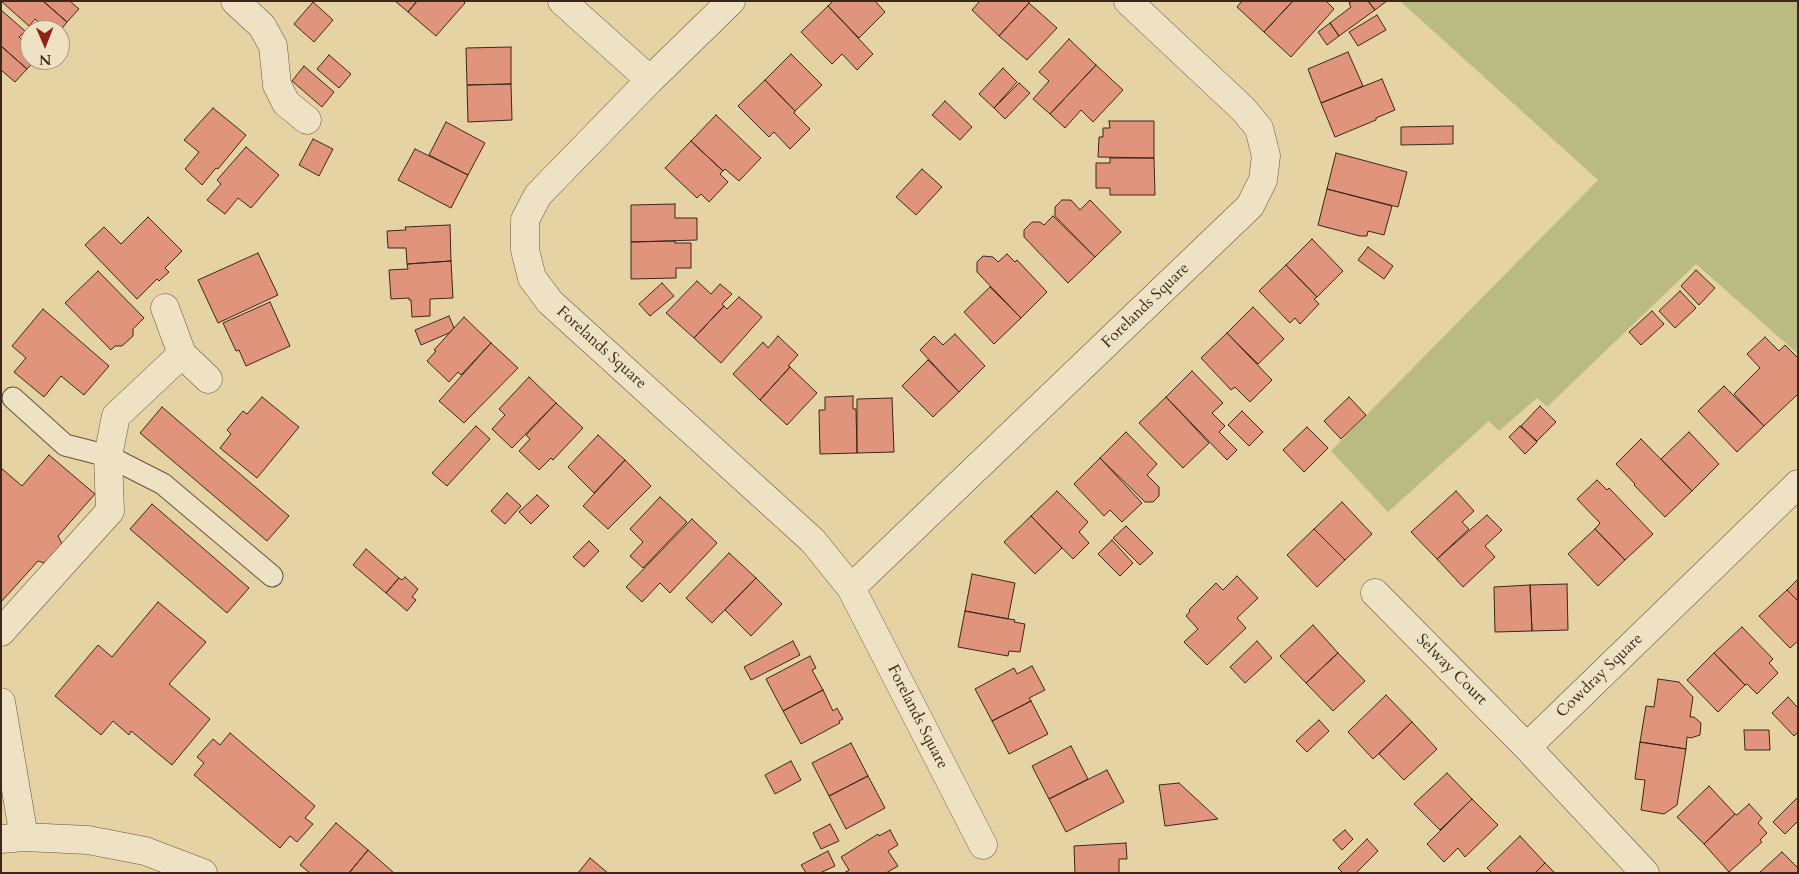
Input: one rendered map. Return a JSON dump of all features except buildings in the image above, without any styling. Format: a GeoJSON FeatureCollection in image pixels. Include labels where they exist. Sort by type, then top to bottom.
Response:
{"type":"FeatureCollection","features":[{"type":"Feature","properties":{"kind":"street"},"geometry":{"type":"LineString","coordinates":[[235,1],[262,26],[273,46],[277,85],[286,103],[307,120]]}},
{"type":"Feature","properties":{"kind":"street"},"geometry":{"type":"LineString","coordinates":[[562,1],[650,80]]}},
{"type":"Feature","properties":{"kind":"street","name":"Forelands Square"},"geometry":{"type":"LineString","coordinates":[[731,1],[650,80],[538,195],[525,220],[524,250],[532,278],[550,302],[813,541],[850,588],[983,845]]}},
{"type":"Feature","properties":{"kind":"street","name":"Forelands Square"},"geometry":{"type":"LineString","coordinates":[[850,588],[1250,206],[1262,180],[1266,156],[1259,128],[1243,110],[1128,1]]}},
{"type":"Feature","properties":{"kind":"street"},"geometry":{"type":"LineString","coordinates":[[165,308],[182,354],[208,379]]}},
{"type":"Feature","properties":{"kind":"street"},"geometry":{"type":"LineString","coordinates":[[1,632],[110,511],[108,456],[116,416],[182,354]]}},
{"type":"Feature","properties":{"kind":"street","name":"Cowdray Square"},"geometry":{"type":"LineString","coordinates":[[1527,747],[1798,484]]}},
{"type":"Feature","properties":{"kind":"street","name":"Selway Court"},"geometry":{"type":"LineString","coordinates":[[1375,593],[1527,747]]}},
{"type":"Feature","properties":{"kind":"street"},"geometry":{"type":"LineString","coordinates":[[1,702],[13,838],[88,840],[145,851],[203,873]]}},
{"type":"Feature","properties":{"kind":"street"},"geometry":{"type":"LineString","coordinates":[[1527,747],[1646,873]]}},
{"type":"Feature","properties":{"kind":"lane"},"geometry":{"type":"LineString","coordinates":[[13,398],[65,445],[108,456],[163,484],[272,576]]}},
{"type":"Feature","properties":{"kind":"green space"},"geometry":{"type":"Polygon","coordinates":[[[1400,1],[1798,1],[1798,354],[1696,264],[1547,407],[1537,398],[1499,431],[1489,421],[1388,512],[1331,451],[1598,180],[1400,1]]]}}]}
